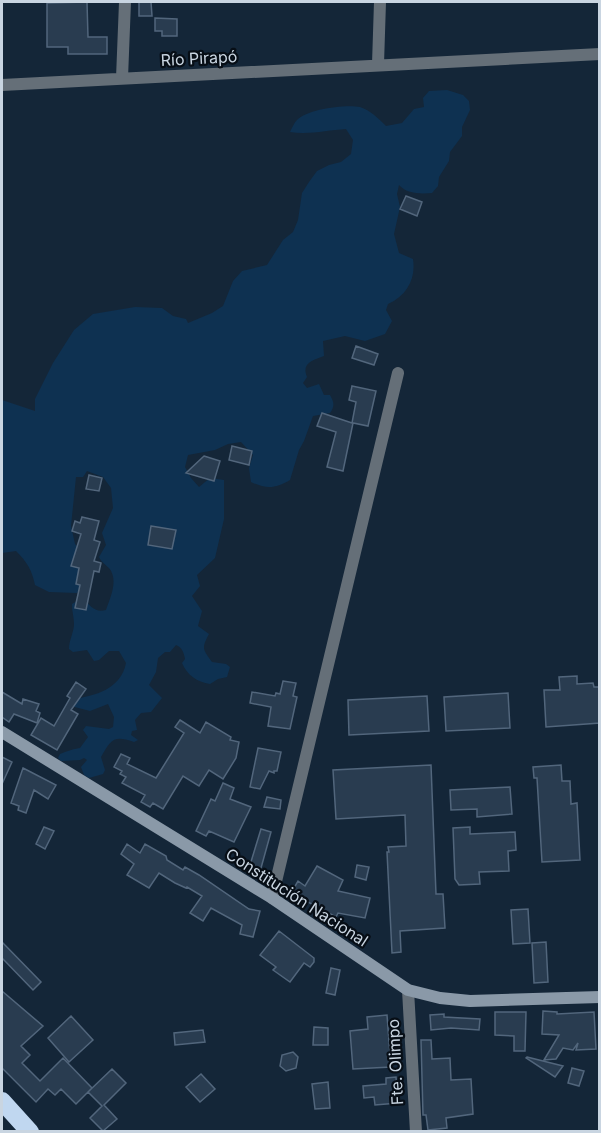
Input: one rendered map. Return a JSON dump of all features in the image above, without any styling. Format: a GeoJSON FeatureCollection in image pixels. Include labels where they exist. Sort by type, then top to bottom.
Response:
{"type":"FeatureCollection","features":[{"type":"Feature","properties":{"kind":"highway"},"geometry":{"type":"LineString","coordinates":[[2,1101],[30,1131]]}},
{"type":"Feature","properties":{"kind":"street"},"geometry":{"type":"LineString","coordinates":[[122,78],[125,2]]}},
{"type":"Feature","properties":{"kind":"street"},"geometry":{"type":"LineString","coordinates":[[378,64],[380,2]]}},
{"type":"Feature","properties":{"kind":"street","name":"Río Pirapó"},"geometry":{"type":"LineString","coordinates":[[2,85],[600,54]]}},
{"type":"Feature","properties":{"kind":"street"},"geometry":{"type":"LineString","coordinates":[[272,898],[398,373]]}},
{"type":"Feature","properties":{"kind":"street","name":"Constitución Nacional"},"geometry":{"type":"LineString","coordinates":[[2,732],[272,898],[408,990],[440,998],[470,1001],[600,997]]}},
{"type":"Feature","properties":{"kind":"street","name":"Fte. Olimpo"},"geometry":{"type":"LineString","coordinates":[[408,990],[416,1131]]}},
{"type":"Feature","properties":{"kind":"shaded area"},"geometry":{"type":"Polygon","coordinates":[[[447,90],[463,95],[469,101],[470,110],[462,127],[462,136],[450,152],[449,161],[439,177],[438,186],[432,193],[423,193],[410,192],[399,185],[397,194],[400,207],[394,234],[399,253],[413,259],[413,273],[409,286],[388,304],[386,310],[392,321],[385,334],[365,341],[345,336],[323,341],[324,356],[307,365],[307,377],[303,383],[307,388],[319,384],[324,395],[330,395],[333,406],[330,413],[313,416],[290,480],[270,487],[251,482],[249,468],[253,455],[241,442],[188,455],[185,467],[199,487],[210,478],[224,480],[224,519],[215,558],[197,575],[200,586],[192,596],[202,611],[198,626],[209,634],[204,646],[205,651],[212,662],[226,664],[230,667],[227,677],[210,684],[201,682],[184,667],[182,663],[185,657],[180,647],[176,645],[170,652],[165,652],[158,658],[156,672],[149,685],[162,698],[151,712],[141,713],[135,720],[137,730],[132,731],[131,735],[138,740],[134,742],[117,739],[111,742],[101,757],[105,770],[103,774],[89,778],[84,775],[81,767],[87,760],[84,758],[61,761],[58,758],[60,754],[80,748],[88,737],[83,730],[86,726],[109,729],[113,727],[114,717],[108,704],[90,711],[71,706],[73,699],[90,696],[113,685],[119,679],[126,663],[119,651],[109,651],[99,660],[94,661],[87,650],[73,652],[69,649],[74,624],[72,604],[84,597],[93,608],[106,610],[111,595],[114,583],[112,573],[99,557],[106,545],[102,533],[113,508],[111,488],[103,477],[87,471],[83,477],[76,477],[71,526],[75,544],[84,554],[85,581],[77,593],[49,592],[35,585],[28,566],[16,551],[2,553],[2,400],[35,411],[35,399],[53,363],[74,330],[93,314],[135,307],[162,308],[173,316],[186,319],[188,323],[223,306],[233,281],[242,271],[267,265],[283,240],[293,232],[298,220],[302,193],[317,171],[341,162],[351,154],[353,140],[346,129],[311,133],[290,132],[302,116],[327,108],[354,106],[367,110],[386,126],[402,123],[414,109],[424,107],[423,98],[429,91],[447,90]]]}},
{"type":"Feature","properties":{"kind":"building"},"geometry":{"type":"Polygon","coordinates":[[[87,2],[88,37],[107,37],[107,54],[68,54],[68,47],[47,47],[47,3],[87,2]]]}},
{"type":"Feature","properties":{"kind":"building"},"geometry":{"type":"Polygon","coordinates":[[[139,2],[151,2],[152,16],[139,16],[139,2]]]}},
{"type":"Feature","properties":{"kind":"building"},"geometry":{"type":"Polygon","coordinates":[[[155,18],[177,19],[177,36],[162,36],[162,31],[155,31],[155,18]]]}},
{"type":"Feature","properties":{"kind":"building"},"geometry":{"type":"Polygon","coordinates":[[[406,196],[422,202],[417,216],[400,209],[406,196]]]}},
{"type":"Feature","properties":{"kind":"building"},"geometry":{"type":"Polygon","coordinates":[[[356,346],[378,354],[374,365],[352,358],[356,346]]]}},
{"type":"Feature","properties":{"kind":"building"},"geometry":{"type":"Polygon","coordinates":[[[352,386],[376,391],[368,426],[353,423],[343,471],[327,467],[336,432],[317,426],[322,413],[352,423],[356,402],[349,400],[352,386]]]}},
{"type":"Feature","properties":{"kind":"building"},"geometry":{"type":"Polygon","coordinates":[[[232,446],[252,451],[249,465],[229,460],[232,446]]]}},
{"type":"Feature","properties":{"kind":"building"},"geometry":{"type":"Polygon","coordinates":[[[204,456],[220,461],[214,481],[186,473],[204,456]]]}},
{"type":"Feature","properties":{"kind":"building"},"geometry":{"type":"Polygon","coordinates":[[[89,475],[102,478],[99,491],[86,489],[89,475]]]}},
{"type":"Feature","properties":{"kind":"building"},"geometry":{"type":"Polygon","coordinates":[[[82,517],[99,521],[94,540],[100,542],[94,561],[101,563],[99,572],[94,571],[86,610],[75,608],[80,585],[76,584],[79,568],[71,566],[81,534],[72,531],[75,521],[80,523],[82,517]]]}},
{"type":"Feature","properties":{"kind":"building"},"geometry":{"type":"Polygon","coordinates":[[[151,526],[176,530],[172,549],[148,545],[151,526]]]}},
{"type":"Feature","properties":{"kind":"building"},"geometry":{"type":"Polygon","coordinates":[[[577,676],[577,684],[593,683],[594,687],[600,687],[600,723],[546,727],[544,690],[560,690],[559,677],[577,676]]]}},
{"type":"Feature","properties":{"kind":"building"},"geometry":{"type":"Polygon","coordinates":[[[283,681],[296,683],[293,696],[297,697],[290,729],[268,726],[271,707],[250,703],[252,692],[275,696],[276,693],[280,694],[283,681]]]}},
{"type":"Feature","properties":{"kind":"building"},"geometry":{"type":"Polygon","coordinates":[[[76,682],[86,689],[71,710],[78,714],[57,750],[31,735],[41,718],[54,726],[76,682]]]}},
{"type":"Feature","properties":{"kind":"building"},"geometry":{"type":"Polygon","coordinates":[[[2,692],[22,704],[23,699],[39,704],[36,711],[40,713],[37,723],[14,714],[9,722],[2,717],[2,692]]]}},
{"type":"Feature","properties":{"kind":"building"},"geometry":{"type":"Polygon","coordinates":[[[508,693],[510,728],[446,731],[444,697],[508,693]]]}},
{"type":"Feature","properties":{"kind":"building"},"geometry":{"type":"Polygon","coordinates":[[[427,696],[429,731],[349,735],[348,700],[427,696]]]}},
{"type":"Feature","properties":{"kind":"building"},"geometry":{"type":"Polygon","coordinates":[[[180,720],[200,733],[206,722],[231,737],[230,740],[239,742],[236,758],[223,779],[209,770],[199,786],[183,776],[163,809],[153,803],[150,807],[141,802],[145,795],[122,783],[126,777],[120,774],[122,771],[114,767],[121,754],[130,758],[127,764],[156,778],[184,733],[175,727],[180,720]]]}},
{"type":"Feature","properties":{"kind":"building"},"geometry":{"type":"Polygon","coordinates":[[[258,748],[281,752],[277,771],[274,773],[269,771],[260,789],[250,787],[258,748]]]}},
{"type":"Feature","properties":{"kind":"building"},"geometry":{"type":"Polygon","coordinates":[[[2,757],[12,762],[2,784],[2,757]]]}},
{"type":"Feature","properties":{"kind":"building"},"geometry":{"type":"Polygon","coordinates":[[[431,765],[436,894],[443,894],[445,928],[400,931],[401,952],[392,953],[387,852],[389,852],[388,847],[406,846],[405,815],[336,819],[333,770],[431,765]]]}},
{"type":"Feature","properties":{"kind":"building"},"geometry":{"type":"Polygon","coordinates":[[[561,765],[562,781],[570,781],[571,804],[577,803],[580,860],[542,862],[537,778],[534,778],[533,767],[561,765]]]}},
{"type":"Feature","properties":{"kind":"building"},"geometry":{"type":"Polygon","coordinates":[[[23,768],[56,785],[48,799],[34,790],[26,813],[18,810],[19,806],[11,803],[23,768]]]}},
{"type":"Feature","properties":{"kind":"building"},"geometry":{"type":"Polygon","coordinates":[[[223,783],[234,788],[230,799],[251,807],[234,842],[209,831],[206,836],[196,831],[211,799],[215,801],[223,783]]]}},
{"type":"Feature","properties":{"kind":"building"},"geometry":{"type":"Polygon","coordinates":[[[510,787],[512,814],[477,817],[477,809],[451,810],[450,790],[510,787]]]}},
{"type":"Feature","properties":{"kind":"building"},"geometry":{"type":"Polygon","coordinates":[[[267,797],[281,800],[280,809],[264,807],[267,797]]]}},
{"type":"Feature","properties":{"kind":"building"},"geometry":{"type":"Polygon","coordinates":[[[44,827],[54,831],[45,849],[36,844],[44,827]]]}},
{"type":"Feature","properties":{"kind":"building"},"geometry":{"type":"Polygon","coordinates":[[[470,827],[470,834],[515,832],[516,850],[508,851],[509,871],[479,872],[480,884],[459,885],[455,879],[453,828],[470,827]]]}},
{"type":"Feature","properties":{"kind":"building"},"geometry":{"type":"Polygon","coordinates":[[[261,829],[271,832],[261,868],[250,865],[261,829]]]}},
{"type":"Feature","properties":{"kind":"building"},"geometry":{"type":"Polygon","coordinates":[[[127,844],[140,853],[145,844],[166,856],[167,860],[183,870],[185,867],[199,875],[249,909],[260,911],[253,937],[240,934],[242,925],[211,908],[203,921],[190,913],[202,896],[159,873],[149,888],[127,875],[134,864],[121,854],[127,844]]]}},
{"type":"Feature","properties":{"kind":"building"},"geometry":{"type":"Polygon","coordinates":[[[357,865],[369,867],[366,880],[355,877],[357,865]]]}},
{"type":"Feature","properties":{"kind":"building"},"geometry":{"type":"Polygon","coordinates":[[[317,866],[343,880],[338,891],[370,898],[365,918],[338,913],[336,917],[291,893],[298,881],[305,886],[317,866]]]}},
{"type":"Feature","properties":{"kind":"building"},"geometry":{"type":"Polygon","coordinates":[[[528,909],[530,943],[513,944],[511,910],[528,909]]]}},
{"type":"Feature","properties":{"kind":"building"},"geometry":{"type":"Polygon","coordinates":[[[279,931],[314,958],[310,967],[304,963],[290,982],[273,970],[276,967],[260,955],[279,931]]]}},
{"type":"Feature","properties":{"kind":"building"},"geometry":{"type":"Polygon","coordinates":[[[2,942],[41,982],[33,990],[2,958],[2,942]]]}},
{"type":"Feature","properties":{"kind":"building"},"geometry":{"type":"Polygon","coordinates":[[[546,942],[548,982],[534,983],[532,943],[546,942]]]}},
{"type":"Feature","properties":{"kind":"building"},"geometry":{"type":"Polygon","coordinates":[[[331,968],[340,970],[335,995],[326,993],[331,968]]]}},
{"type":"Feature","properties":{"kind":"building"},"geometry":{"type":"Polygon","coordinates":[[[2,991],[43,1026],[21,1046],[30,1055],[22,1063],[40,1081],[63,1058],[92,1088],[76,1104],[61,1089],[55,1095],[48,1089],[36,1102],[2,1068],[2,991]]]}},
{"type":"Feature","properties":{"kind":"building"},"geometry":{"type":"Polygon","coordinates":[[[543,1011],[557,1012],[557,1014],[594,1012],[596,1049],[576,1050],[578,1043],[573,1050],[563,1048],[556,1059],[544,1060],[559,1035],[542,1034],[543,1011]]]}},
{"type":"Feature","properties":{"kind":"building"},"geometry":{"type":"Polygon","coordinates":[[[495,1012],[526,1012],[525,1051],[514,1051],[514,1036],[495,1035],[495,1012]]]}},
{"type":"Feature","properties":{"kind":"building"},"geometry":{"type":"Polygon","coordinates":[[[444,1014],[444,1017],[480,1019],[479,1030],[451,1028],[431,1030],[430,1015],[444,1014]]]}},
{"type":"Feature","properties":{"kind":"building"},"geometry":{"type":"Polygon","coordinates":[[[387,1015],[391,1067],[353,1069],[350,1031],[368,1029],[367,1017],[387,1015]]]}},
{"type":"Feature","properties":{"kind":"building"},"geometry":{"type":"Polygon","coordinates":[[[71,1016],[93,1040],[69,1062],[48,1038],[71,1016]]]}},
{"type":"Feature","properties":{"kind":"building"},"geometry":{"type":"Polygon","coordinates":[[[314,1027],[328,1028],[328,1045],[313,1045],[314,1027]]]}},
{"type":"Feature","properties":{"kind":"building"},"geometry":{"type":"Polygon","coordinates":[[[203,1030],[205,1042],[175,1045],[174,1033],[203,1030]]]}},
{"type":"Feature","properties":{"kind":"building"},"geometry":{"type":"Polygon","coordinates":[[[421,1040],[431,1040],[432,1059],[450,1058],[451,1080],[471,1079],[473,1114],[446,1118],[447,1128],[428,1130],[426,1115],[423,1115],[421,1040]]]}},
{"type":"Feature","properties":{"kind":"building"},"geometry":{"type":"Polygon","coordinates":[[[293,1052],[298,1057],[296,1068],[286,1071],[280,1066],[282,1055],[293,1052]]]}},
{"type":"Feature","properties":{"kind":"building"},"geometry":{"type":"Polygon","coordinates":[[[527,1057],[563,1066],[555,1077],[527,1057]]]}},
{"type":"Feature","properties":{"kind":"building"},"geometry":{"type":"Polygon","coordinates":[[[572,1068],[584,1071],[579,1086],[568,1083],[572,1068]]]}},
{"type":"Feature","properties":{"kind":"building"},"geometry":{"type":"Polygon","coordinates":[[[112,1069],[126,1083],[104,1105],[117,1119],[103,1131],[90,1118],[102,1106],[88,1092],[112,1069]]]}},
{"type":"Feature","properties":{"kind":"building"},"geometry":{"type":"Polygon","coordinates":[[[201,1074],[215,1089],[200,1102],[186,1087],[201,1074]]]}},
{"type":"Feature","properties":{"kind":"building"},"geometry":{"type":"Polygon","coordinates":[[[396,1077],[398,1103],[375,1105],[374,1097],[364,1098],[363,1086],[386,1084],[386,1078],[396,1077]]]}},
{"type":"Feature","properties":{"kind":"building"},"geometry":{"type":"Polygon","coordinates":[[[328,1082],[330,1108],[315,1109],[312,1084],[328,1082]]]}}]}
